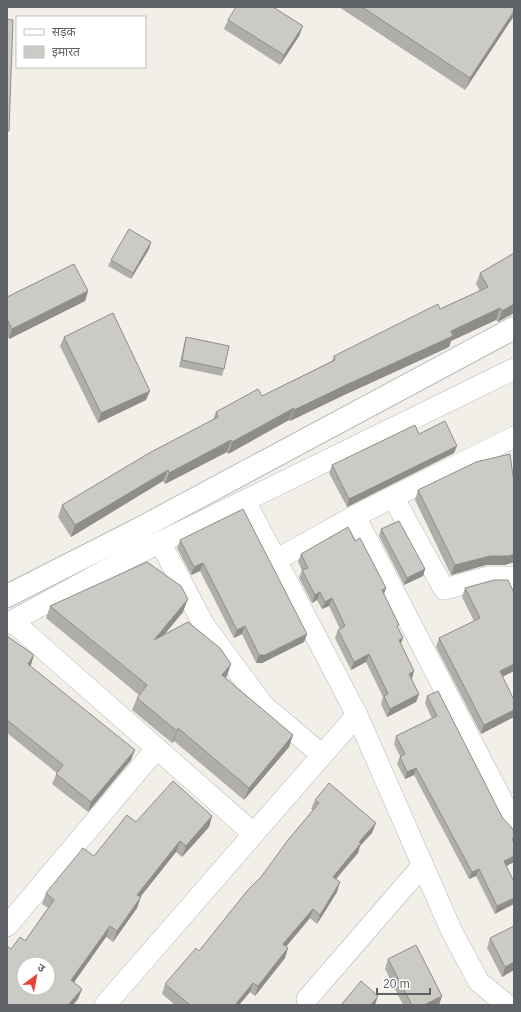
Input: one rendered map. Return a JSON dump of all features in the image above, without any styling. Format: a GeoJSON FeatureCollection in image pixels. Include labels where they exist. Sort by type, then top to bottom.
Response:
{"type":"FeatureCollection","features":[{"type":"Feature","properties":{"kind":"main road"},"geometry":{"type":"LineString","coordinates":[[7,596],[139,529],[514,328]]}},
{"type":"Feature","properties":{"kind":"street"},"geometry":{"type":"LineString","coordinates":[[254,834],[157,748],[10,623],[130,557],[514,369]]}},
{"type":"Feature","properties":{"kind":"street"},"geometry":{"type":"LineString","coordinates":[[276,560],[355,516],[514,437]]}},
{"type":"Feature","properties":{"kind":"street"},"geometry":{"type":"LineString","coordinates":[[393,498],[444,590],[490,577],[514,577]]}},
{"type":"Feature","properties":{"kind":"street"},"geometry":{"type":"LineString","coordinates":[[245,501],[357,715],[452,932],[479,982],[507,1005]]}},
{"type":"Feature","properties":{"kind":"street"},"geometry":{"type":"LineString","coordinates":[[355,516],[514,824]]}},
{"type":"Feature","properties":{"kind":"street"},"geometry":{"type":"LineString","coordinates":[[160,542],[204,625],[263,705],[322,755]]}},
{"type":"Feature","properties":{"kind":"street"},"geometry":{"type":"LineString","coordinates":[[105,1005],[357,715]]}},
{"type":"Feature","properties":{"kind":"street"},"geometry":{"type":"LineString","coordinates":[[7,926],[157,748]]}},
{"type":"Feature","properties":{"kind":"street"},"geometry":{"type":"LineString","coordinates":[[307,999],[423,865]]}},
{"type":"Feature","properties":{"kind":"building"},"geometry":{"type":"Polygon","coordinates":[[[236,7],[273,7],[303,26],[284,55],[228,20],[236,7]]]}},
{"type":"Feature","properties":{"kind":"building"},"geometry":{"type":"Polygon","coordinates":[[[362,7],[514,7],[514,11],[470,78],[362,7]]]}},
{"type":"Feature","properties":{"kind":"building"},"geometry":{"type":"Polygon","coordinates":[[[7,19],[13,20],[9,131],[7,131],[7,19]]]}},
{"type":"Feature","properties":{"kind":"building"},"geometry":{"type":"Polygon","coordinates":[[[129,229],[151,242],[133,273],[111,260],[129,229]]]}},
{"type":"Feature","properties":{"kind":"building"},"geometry":{"type":"Polygon","coordinates":[[[514,253],[514,304],[502,311],[500,308],[451,331],[453,336],[294,410],[294,408],[232,442],[231,440],[169,473],[168,470],[75,525],[62,505],[151,452],[218,417],[216,412],[258,389],[262,396],[335,360],[334,356],[438,304],[440,309],[488,287],[480,273],[514,253]]]}},
{"type":"Feature","properties":{"kind":"building"},"geometry":{"type":"Polygon","coordinates":[[[74,264],[88,291],[12,329],[7,319],[7,297],[74,264]]]}},
{"type":"Feature","properties":{"kind":"building"},"geometry":{"type":"Polygon","coordinates":[[[113,313],[150,391],[101,413],[64,337],[113,313]]]}},
{"type":"Feature","properties":{"kind":"building"},"geometry":{"type":"Polygon","coordinates":[[[186,337],[229,346],[224,369],[182,360],[186,337]]]}},
{"type":"Feature","properties":{"kind":"building"},"geometry":{"type":"Polygon","coordinates":[[[445,421],[457,446],[349,499],[332,465],[415,425],[419,434],[445,421]]]}},
{"type":"Feature","properties":{"kind":"building"},"geometry":{"type":"Polygon","coordinates":[[[510,454],[514,483],[514,554],[509,556],[490,556],[455,565],[418,490],[476,462],[510,454]]]}},
{"type":"Feature","properties":{"kind":"building"},"geometry":{"type":"Polygon","coordinates":[[[243,509],[307,634],[265,655],[259,655],[245,626],[237,630],[203,563],[194,567],[180,540],[243,509]]]}},
{"type":"Feature","properties":{"kind":"building"},"geometry":{"type":"Polygon","coordinates":[[[399,521],[425,569],[407,578],[381,529],[399,521]]]}},
{"type":"Feature","properties":{"kind":"building"},"geometry":{"type":"Polygon","coordinates":[[[348,527],[355,541],[360,538],[386,588],[382,590],[399,625],[397,626],[403,638],[399,640],[414,671],[409,674],[419,694],[390,709],[384,696],[388,694],[369,654],[354,662],[338,630],[345,626],[332,598],[325,602],[320,592],[315,595],[302,570],[308,568],[301,554],[348,527]]]}},
{"type":"Feature","properties":{"kind":"building"},"geometry":{"type":"Polygon","coordinates":[[[147,562],[181,586],[188,599],[154,640],[188,622],[220,648],[231,664],[222,675],[293,735],[249,788],[178,728],[177,731],[137,698],[147,685],[50,606],[147,562]]]}},
{"type":"Feature","properties":{"kind":"building"},"geometry":{"type":"Polygon","coordinates":[[[494,580],[508,580],[514,593],[514,664],[500,671],[514,700],[514,710],[484,725],[439,638],[480,618],[465,588],[494,580]]]}},
{"type":"Feature","properties":{"kind":"building"},"geometry":{"type":"Polygon","coordinates":[[[7,636],[34,655],[28,664],[135,750],[91,802],[56,774],[63,765],[7,720],[7,636]]]}},
{"type":"Feature","properties":{"kind":"building"},"geometry":{"type":"Polygon","coordinates":[[[438,691],[502,817],[514,832],[514,838],[512,839],[514,843],[514,856],[504,861],[514,882],[514,898],[497,906],[479,869],[472,872],[416,768],[407,772],[400,757],[405,754],[396,736],[437,716],[427,696],[438,691]]]}},
{"type":"Feature","properties":{"kind":"building"},"geometry":{"type":"Polygon","coordinates":[[[173,781],[212,816],[186,846],[180,841],[137,895],[141,897],[117,931],[110,926],[71,980],[82,989],[68,1005],[7,1005],[7,946],[11,949],[20,937],[25,941],[54,900],[46,893],[83,848],[94,856],[127,815],[136,822],[173,781]]]}},
{"type":"Feature","properties":{"kind":"building"},"geometry":{"type":"Polygon","coordinates":[[[329,783],[376,823],[359,842],[361,843],[333,877],[340,882],[320,915],[313,909],[283,944],[288,948],[258,986],[253,983],[235,1005],[190,1005],[165,984],[196,948],[199,951],[247,891],[261,877],[288,840],[319,803],[315,800],[329,783]]]}},
{"type":"Feature","properties":{"kind":"building"},"geometry":{"type":"Polygon","coordinates":[[[514,926],[514,962],[505,967],[490,938],[514,926]]]}},
{"type":"Feature","properties":{"kind":"building"},"geometry":{"type":"Polygon","coordinates":[[[416,945],[442,996],[424,1005],[412,1005],[388,959],[416,945]]]}},
{"type":"Feature","properties":{"kind":"building"},"geometry":{"type":"Polygon","coordinates":[[[361,981],[378,996],[371,1005],[341,1005],[361,981]]]}}]}
